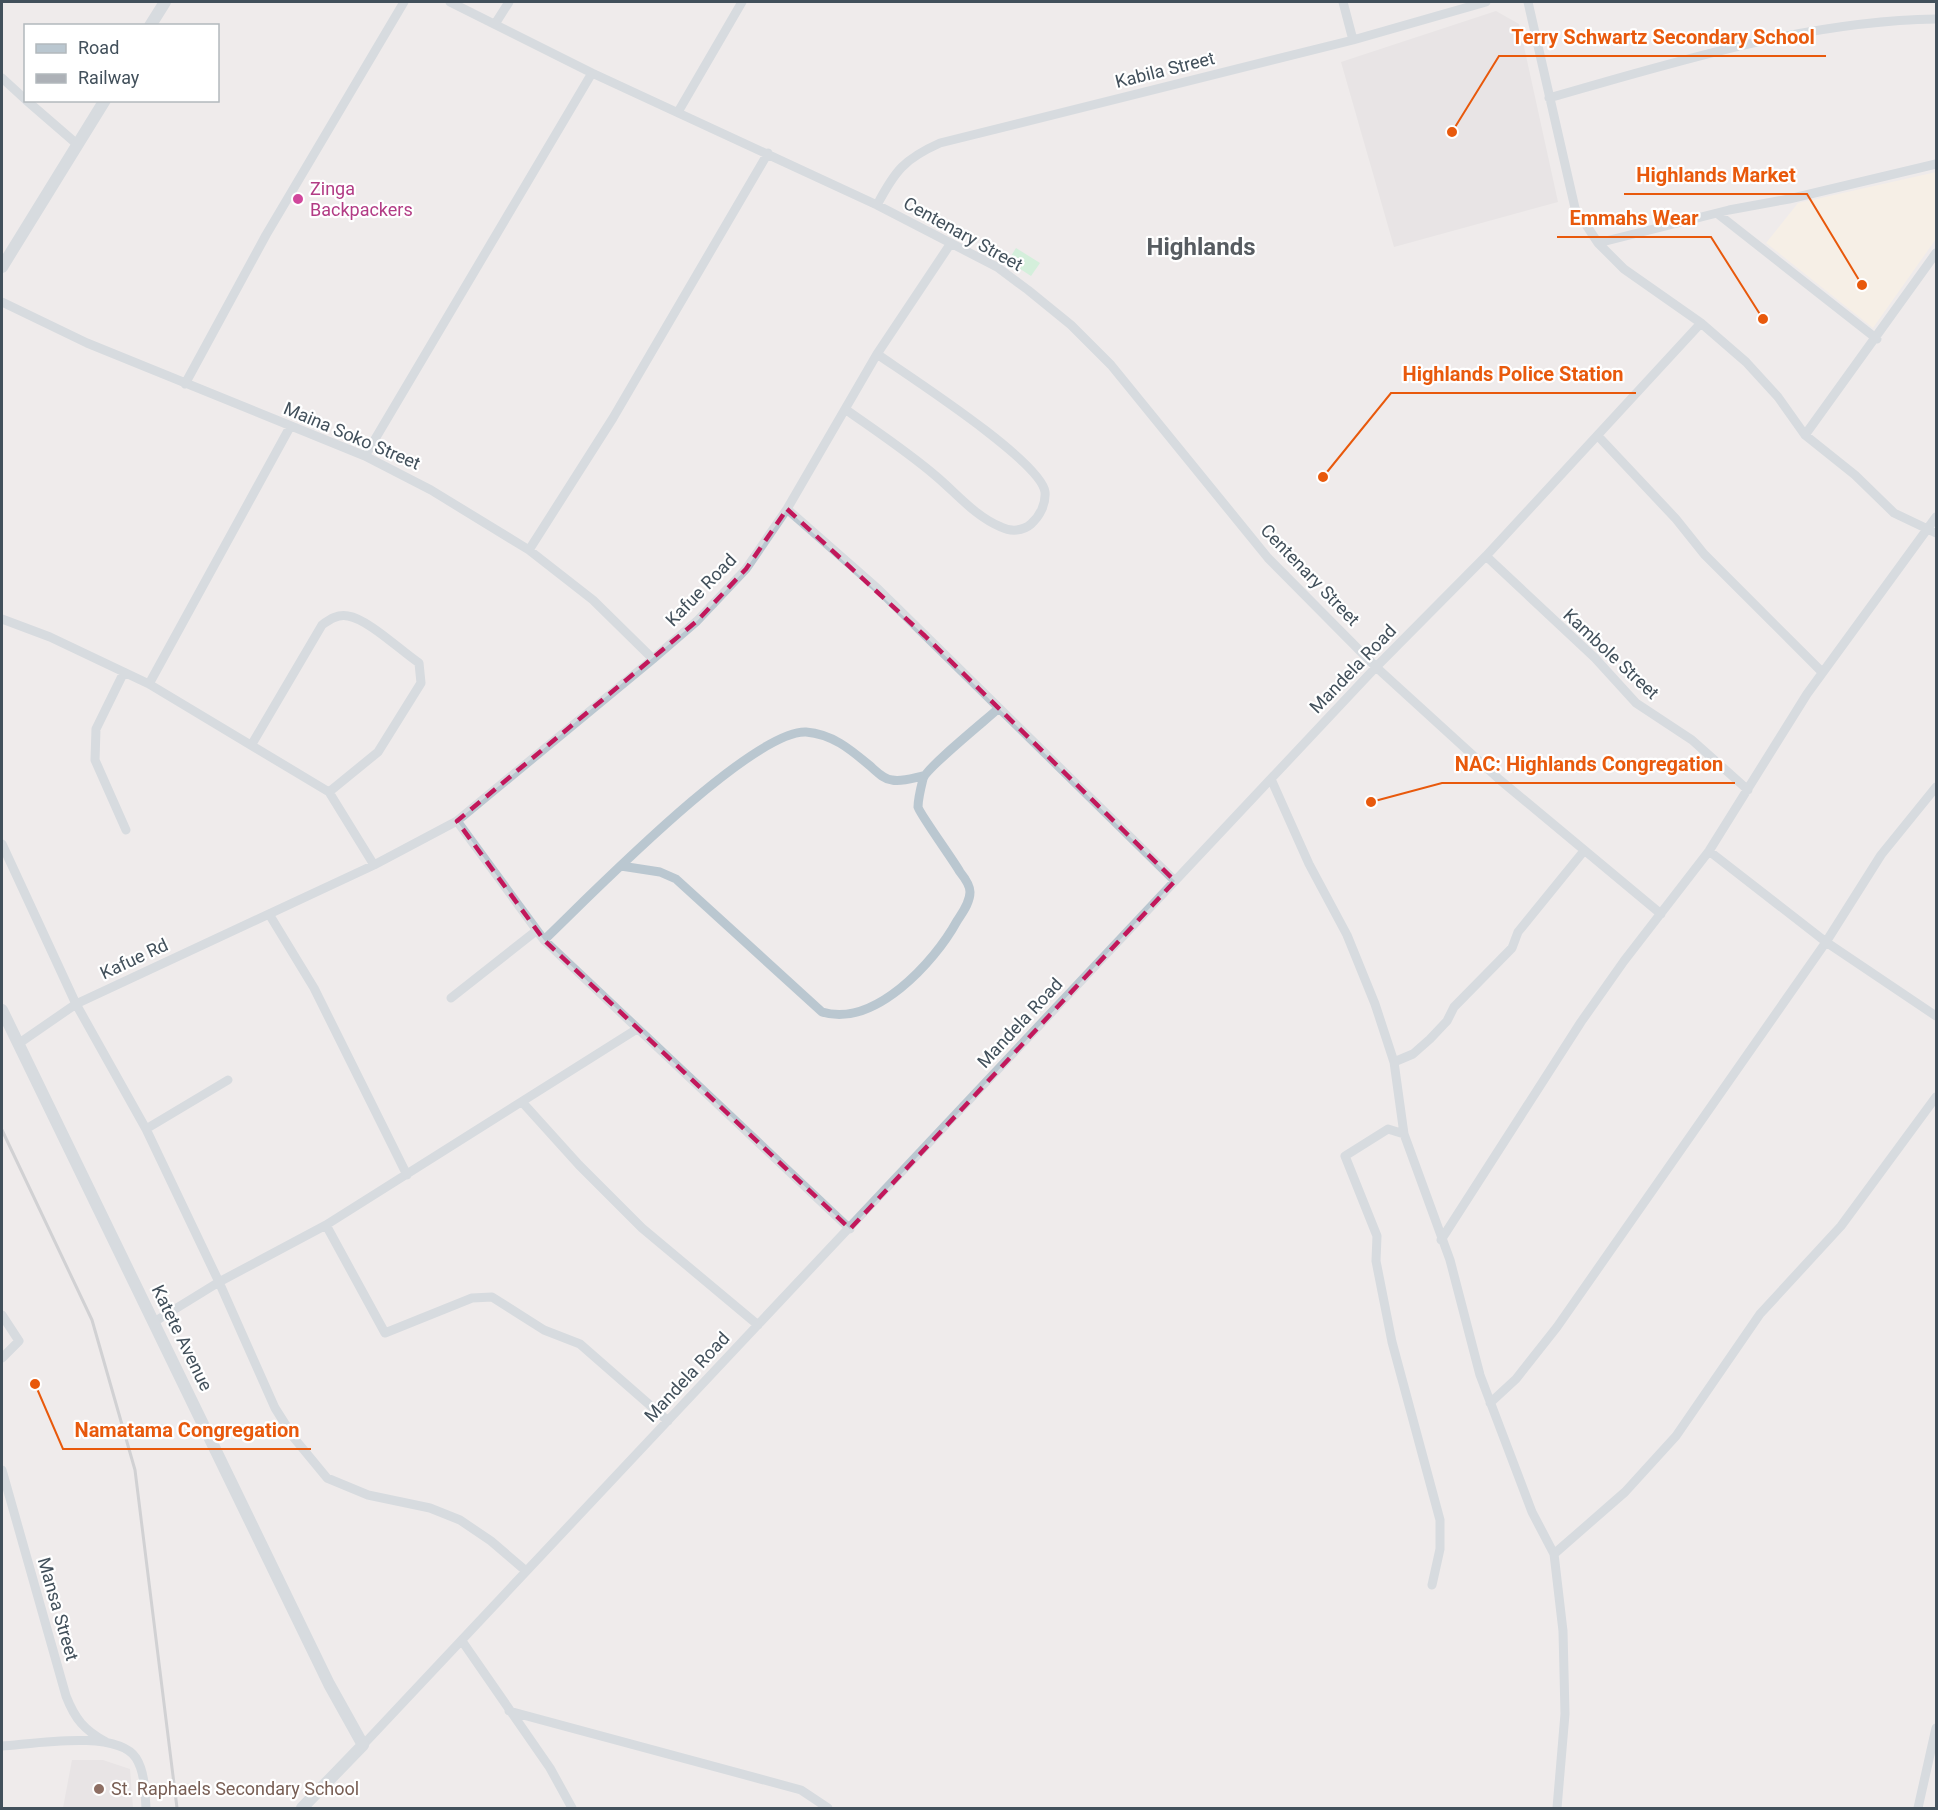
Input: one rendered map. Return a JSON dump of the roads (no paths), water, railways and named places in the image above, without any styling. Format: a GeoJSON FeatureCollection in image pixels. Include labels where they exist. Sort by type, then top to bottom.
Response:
{"type":"FeatureCollection","features":[{"type":"Feature","properties":{"kind":"street"},"geometry":{"type":"LineString","coordinates":[[151,24],[165,2]]}},
{"type":"Feature","properties":{"kind":"street"},"geometry":{"type":"LineString","coordinates":[[185,384],[266,235],[404,2]]}},
{"type":"Feature","properties":{"kind":"street","name":"Centenary Street"},"geometry":{"type":"LineString","coordinates":[[450,2],[592,73],[877,205],[997,267],[1071,325],[1111,365],[1268,558],[1376,667],[1583,852],[1661,914]]}},
{"type":"Feature","properties":{"kind":"street"},"geometry":{"type":"LineString","coordinates":[[495,24],[509,2]]}},
{"type":"Feature","properties":{"kind":"street"},"geometry":{"type":"LineString","coordinates":[[678,112],[742,2]]}},
{"type":"Feature","properties":{"kind":"street"},"geometry":{"type":"LineString","coordinates":[[1343,2],[1353,40]]}},
{"type":"Feature","properties":{"kind":"street","name":"Kabila Street"},"geometry":{"type":"LineString","coordinates":[[877,205],[900,166],[916,154],[940,143],[1353,40],[1486,2]]}},
{"type":"Feature","properties":{"kind":"street"},"geometry":{"type":"LineString","coordinates":[[1527,2],[1575,208],[1598,243],[1624,269],[1701,323],[1746,362],[1778,398],[1805,435],[1855,476],[1894,513],[1933,530]]}},
{"type":"Feature","properties":{"kind":"street"},"geometry":{"type":"LineString","coordinates":[[1549,98],[1638,73],[1803,33],[1870,22],[1936,20]]}},
{"type":"Feature","properties":{"kind":"street"},"geometry":{"type":"LineString","coordinates":[[365,456],[592,73]]}},
{"type":"Feature","properties":{"kind":"street"},"geometry":{"type":"LineString","coordinates":[[2,78],[24,98]]}},
{"type":"Feature","properties":{"kind":"street"},"geometry":{"type":"LineString","coordinates":[[28,102],[78,145]]}},
{"type":"Feature","properties":{"kind":"street"},"geometry":{"type":"LineString","coordinates":[[2,267],[104,102]]}},
{"type":"Feature","properties":{"kind":"street"},"geometry":{"type":"LineString","coordinates":[[529,550],[613,418],[768,153]]}},
{"type":"Feature","properties":{"kind":"street"},"geometry":{"type":"LineString","coordinates":[[1598,243],[1936,164]]}},
{"type":"Feature","properties":{"kind":"street"},"geometry":{"type":"LineString","coordinates":[[1718,214],[1876,339]]}},
{"type":"Feature","properties":{"kind":"street","name":"Kafue Road"},"geometry":{"type":"LineString","coordinates":[[374,865],[457,821],[653,659],[731,586],[787,509],[877,354],[951,243]]}},
{"type":"Feature","properties":{"kind":"street"},"geometry":{"type":"LineString","coordinates":[[1805,435],[1936,253]]}},
{"type":"Feature","properties":{"kind":"street","name":"Maina Soko Street"},"geometry":{"type":"LineString","coordinates":[[2,302],[87,343],[365,456],[441,495],[529,550],[593,600],[653,659]]}},
{"type":"Feature","properties":{"kind":"street","name":"Mandela Road"},"geometry":{"type":"LineString","coordinates":[[363,1745],[1376,667],[1486,556],[1701,323]]}},
{"type":"Feature","properties":{"kind":"street"},"geometry":{"type":"LineString","coordinates":[[844,409],[903,451],[985,518],[1002,528],[1017,531],[1030,525],[1043,509],[1045,490],[1031,467],[936,395],[877,354]]}},
{"type":"Feature","properties":{"kind":"street"},"geometry":{"type":"LineString","coordinates":[[149,684],[290,427]]}},
{"type":"Feature","properties":{"kind":"street"},"geometry":{"type":"LineString","coordinates":[[1598,436],[1676,519],[1704,555],[1822,672]]}},
{"type":"Feature","properties":{"kind":"street"},"geometry":{"type":"LineString","coordinates":[[787,509],[847,560],[1174,881]]}},
{"type":"Feature","properties":{"kind":"street"},"geometry":{"type":"LineString","coordinates":[[1441,1240],[1581,1022],[1709,852],[1822,672],[1933,530],[1936,518]]}},
{"type":"Feature","properties":{"kind":"street","name":"Kambole Street"},"geometry":{"type":"LineString","coordinates":[[1486,556],[1595,658],[1636,703],[1692,740],[1748,790]]}},
{"type":"Feature","properties":{"kind":"street"},"geometry":{"type":"LineString","coordinates":[[252,744],[322,625],[336,616],[348,616],[363,622],[419,663],[421,683],[378,752],[329,792]]}},
{"type":"Feature","properties":{"kind":"street"},"geometry":{"type":"LineString","coordinates":[[2,619],[50,637],[149,684],[329,792],[374,865]]}},
{"type":"Feature","properties":{"kind":"street"},"geometry":{"type":"LineString","coordinates":[[124,672],[96,729],[95,760],[126,830]]}},
{"type":"Feature","properties":{"kind":"street"},"geometry":{"type":"LineString","coordinates":[[544,940],[655,833],[724,775],[766,747],[802,732],[823,734],[849,748],[881,776],[891,780],[923,776],[999,708]]}},
{"type":"Feature","properties":{"kind":"street"},"geometry":{"type":"LineString","coordinates":[[621,866],[651,870],[676,879],[822,1012],[833,1015],[849,1014],[903,988],[930,962],[967,904],[970,891],[963,875],[938,836],[921,815],[918,806],[923,776]]}},
{"type":"Feature","properties":{"kind":"street"},"geometry":{"type":"LineString","coordinates":[[1271,779],[1309,864],[1347,935],[1394,1062],[1404,1134],[1450,1260],[1480,1375],[1532,1512],[1554,1554],[1563,1631],[1565,1703],[1558,1806],[1569,1809]]}},
{"type":"Feature","properties":{"kind":"street"},"geometry":{"type":"LineString","coordinates":[[1490,1403],[1516,1379],[1557,1327],[1826,942],[1881,855],[1936,787]]}},
{"type":"Feature","properties":{"kind":"street"},"geometry":{"type":"LineString","coordinates":[[457,821],[544,940],[850,1229]]}},
{"type":"Feature","properties":{"kind":"street"},"geometry":{"type":"LineString","coordinates":[[2,844],[76,1004],[146,1129],[219,1282],[275,1408],[294,1438],[327,1478],[368,1495],[430,1508],[460,1520],[491,1541],[526,1571]]}},
{"type":"Feature","properties":{"kind":"street"},"geometry":{"type":"LineString","coordinates":[[1394,1062],[1413,1054],[1447,1021],[1454,1007],[1512,948],[1518,932],[1583,852]]}},
{"type":"Feature","properties":{"kind":"street"},"geometry":{"type":"LineString","coordinates":[[1709,852],[1826,942],[1936,1016]]}},
{"type":"Feature","properties":{"kind":"street","name":"Kafue Rd"},"geometry":{"type":"LineString","coordinates":[[18,1044],[76,1004],[374,865]]}},
{"type":"Feature","properties":{"kind":"street"},"geometry":{"type":"LineString","coordinates":[[269,914],[314,988],[407,1175]]}},
{"type":"Feature","properties":{"kind":"street"},"geometry":{"type":"LineString","coordinates":[[451,998],[536,931]]}},
{"type":"Feature","properties":{"kind":"street","name":"Katete Avenue"},"geometry":{"type":"LineString","coordinates":[[2,1010],[329,1684],[363,1745]]}},
{"type":"Feature","properties":{"kind":"street"},"geometry":{"type":"LineString","coordinates":[[154,1323],[219,1282],[326,1225],[523,1103],[637,1029]]}},
{"type":"Feature","properties":{"kind":"street"},"geometry":{"type":"LineString","coordinates":[[146,1129],[228,1080]]}},
{"type":"Feature","properties":{"kind":"street"},"geometry":{"type":"LineString","coordinates":[[1554,1554],[1625,1491],[1676,1436],[1760,1314],[1841,1226],[1936,1097]]}},
{"type":"Feature","properties":{"kind":"street"},"geometry":{"type":"LineString","coordinates":[[523,1103],[579,1165],[642,1228],[758,1325]]}},
{"type":"Feature","properties":{"kind":"street"},"geometry":{"type":"LineString","coordinates":[[1404,1134],[1388,1129],[1345,1156],[1377,1236],[1376,1261],[1392,1342],[1440,1520],[1440,1549],[1432,1585]]}},
{"type":"Feature","properties":{"kind":"street"},"geometry":{"type":"LineString","coordinates":[[326,1225],[385,1334],[472,1298],[492,1297],[544,1330],[580,1344],[668,1421]]}},
{"type":"Feature","properties":{"kind":"street"},"geometry":{"type":"LineString","coordinates":[[2,1315],[19,1341],[2,1358]]}},
{"type":"Feature","properties":{"kind":"street","name":"Mansa Street"},"geometry":{"type":"LineString","coordinates":[[2,1470],[66,1696],[75,1718],[87,1731],[106,1742],[123,1746],[136,1759],[143,1781],[146,1809]]}},
{"type":"Feature","properties":{"kind":"street"},"geometry":{"type":"LineString","coordinates":[[462,1641],[561,1784],[572,1809]]}},
{"type":"Feature","properties":{"kind":"street"},"geometry":{"type":"LineString","coordinates":[[509,1711],[801,1791],[828,1809]]}},
{"type":"Feature","properties":{"kind":"street"},"geometry":{"type":"LineString","coordinates":[[1918,1809],[1936,1728]]}},
{"type":"Feature","properties":{"kind":"street"},"geometry":{"type":"LineString","coordinates":[[2,1746],[106,1742]]}},
{"type":"Feature","properties":{"kind":"street"},"geometry":{"type":"LineString","coordinates":[[302,1809],[363,1745]]}},
{"type":"Feature","properties":{"kind":"railway"},"geometry":{"type":"LineString","coordinates":[[2,1130],[92,1320],[135,1470],[177,1808]]}},
{"type":"Feature","properties":{"kind":"place","name":"Terry Schwartz Secondary School"},"geometry":{"type":"Point","coordinates":[1452,132]}},
{"type":"Feature","properties":{"kind":"place","name":"Zinga Backpackers"},"geometry":{"type":"Point","coordinates":[298,199]}},
{"type":"Feature","properties":{"kind":"place","name":"Highlands Market"},"geometry":{"type":"Point","coordinates":[1862,285]}},
{"type":"Feature","properties":{"kind":"place","name":"Emmahs Wear"},"geometry":{"type":"Point","coordinates":[1763,319]}},
{"type":"Feature","properties":{"kind":"place","name":"Highlands Police Station"},"geometry":{"type":"Point","coordinates":[1323,477]}},
{"type":"Feature","properties":{"kind":"place","name":"NAC: Highlands Congregation"},"geometry":{"type":"Point","coordinates":[1371,802]}},
{"type":"Feature","properties":{"kind":"place","name":"Namatama Congregation"},"geometry":{"type":"Point","coordinates":[35,1384]}},
{"type":"Feature","properties":{"kind":"place","name":"St. Raphaels Secondary School"},"geometry":{"type":"Point","coordinates":[99,1789]}},
{"type":"Feature","properties":{"kind":"district","name":"Highlands"},"geometry":{"type":"Point","coordinates":[1201,247]}}]}
